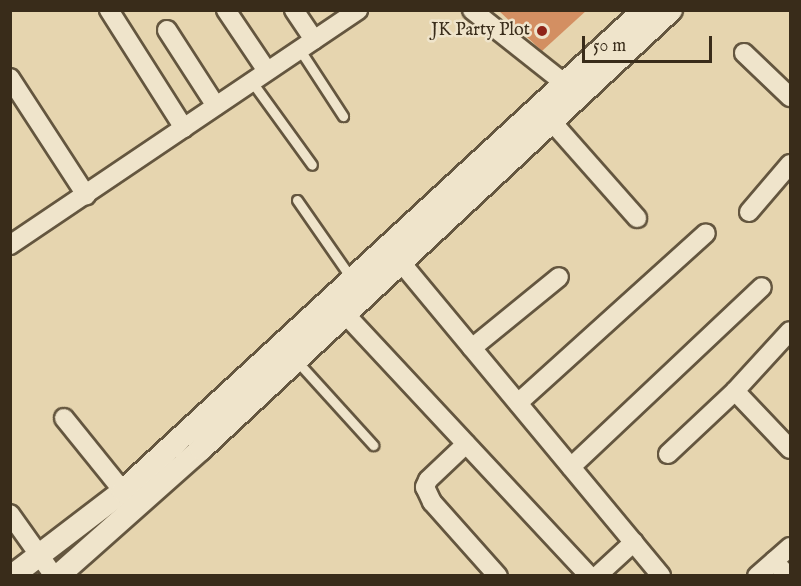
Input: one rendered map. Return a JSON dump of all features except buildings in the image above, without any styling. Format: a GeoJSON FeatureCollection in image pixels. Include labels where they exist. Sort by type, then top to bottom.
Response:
{"type":"FeatureCollection","features":[{"type":"Feature","properties":{"kind":"street"},"geometry":{"type":"LineString","coordinates":[[109,10],[184,128]]}},
{"type":"Feature","properties":{"kind":"street"},"geometry":{"type":"LineString","coordinates":[[226,10],[267,72]]}},
{"type":"Feature","properties":{"kind":"street"},"geometry":{"type":"LineString","coordinates":[[294,10],[307,45]]}},
{"type":"Feature","properties":{"kind":"street"},"geometry":{"type":"LineString","coordinates":[[10,245],[358,10]]}},
{"type":"Feature","properties":{"kind":"street"},"geometry":{"type":"LineString","coordinates":[[472,10],[573,90]]}},
{"type":"Feature","properties":{"kind":"street"},"geometry":{"type":"LineString","coordinates":[[10,514],[56,576],[289,353],[353,280],[395,254],[553,123],[573,90],[644,10]]}},
{"type":"Feature","properties":{"kind":"street"},"geometry":{"type":"LineString","coordinates":[[12,576],[123,491],[289,353],[346,315],[395,254],[573,90],[671,10]]}},
{"type":"Feature","properties":{"kind":"street"},"geometry":{"type":"LineString","coordinates":[[167,30],[216,106]]}},
{"type":"Feature","properties":{"kind":"street"},"geometry":{"type":"LineString","coordinates":[[744,53],[790,97]]}},
{"type":"Feature","properties":{"kind":"street"},"geometry":{"type":"LineString","coordinates":[[10,78],[86,195]]}},
{"type":"Feature","properties":{"kind":"street"},"geometry":{"type":"LineString","coordinates":[[553,123],[637,218]]}},
{"type":"Feature","properties":{"kind":"street"},"geometry":{"type":"LineString","coordinates":[[749,212],[790,164]]}},
{"type":"Feature","properties":{"kind":"street"},"geometry":{"type":"LineString","coordinates":[[518,403],[706,233]]}},
{"type":"Feature","properties":{"kind":"street"},"geometry":{"type":"LineString","coordinates":[[395,254],[661,576]]}},
{"type":"Feature","properties":{"kind":"street"},"geometry":{"type":"LineString","coordinates":[[472,348],[559,277]]}},
{"type":"Feature","properties":{"kind":"street"},"geometry":{"type":"LineString","coordinates":[[571,467],[762,287]]}},
{"type":"Feature","properties":{"kind":"street"},"geometry":{"type":"LineString","coordinates":[[346,315],[590,576]]}},
{"type":"Feature","properties":{"kind":"street"},"geometry":{"type":"LineString","coordinates":[[668,454],[735,391],[790,331]]}},
{"type":"Feature","properties":{"kind":"street"},"geometry":{"type":"LineString","coordinates":[[735,391],[790,450]]}},
{"type":"Feature","properties":{"kind":"street"},"geometry":{"type":"LineString","coordinates":[[64,418],[123,491]]}},
{"type":"Feature","properties":{"kind":"street"},"geometry":{"type":"LineString","coordinates":[[466,444],[428,480],[425,487],[432,502],[498,576]]}},
{"type":"Feature","properties":{"kind":"street"},"geometry":{"type":"LineString","coordinates":[[597,576],[634,542]]}},
{"type":"Feature","properties":{"kind":"street"},"geometry":{"type":"LineString","coordinates":[[757,576],[790,547]]}},
{"type":"Feature","properties":{"kind":"street"},"geometry":{"type":"LineString","coordinates":[[774,561],[788,576]]}},
{"type":"Feature","properties":{"kind":"lane"},"geometry":{"type":"LineString","coordinates":[[307,45],[343,116]]}},
{"type":"Feature","properties":{"kind":"lane"},"geometry":{"type":"LineString","coordinates":[[252,82],[312,165]]}},
{"type":"Feature","properties":{"kind":"lane"},"geometry":{"type":"LineString","coordinates":[[297,200],[353,280]]}},
{"type":"Feature","properties":{"kind":"lane"},"geometry":{"type":"LineString","coordinates":[[289,353],[373,445]]}},
{"type":"Feature","properties":{"kind":"place","name":"JK Party Plot"},"geometry":{"type":"Point","coordinates":[542,31]}}]}
